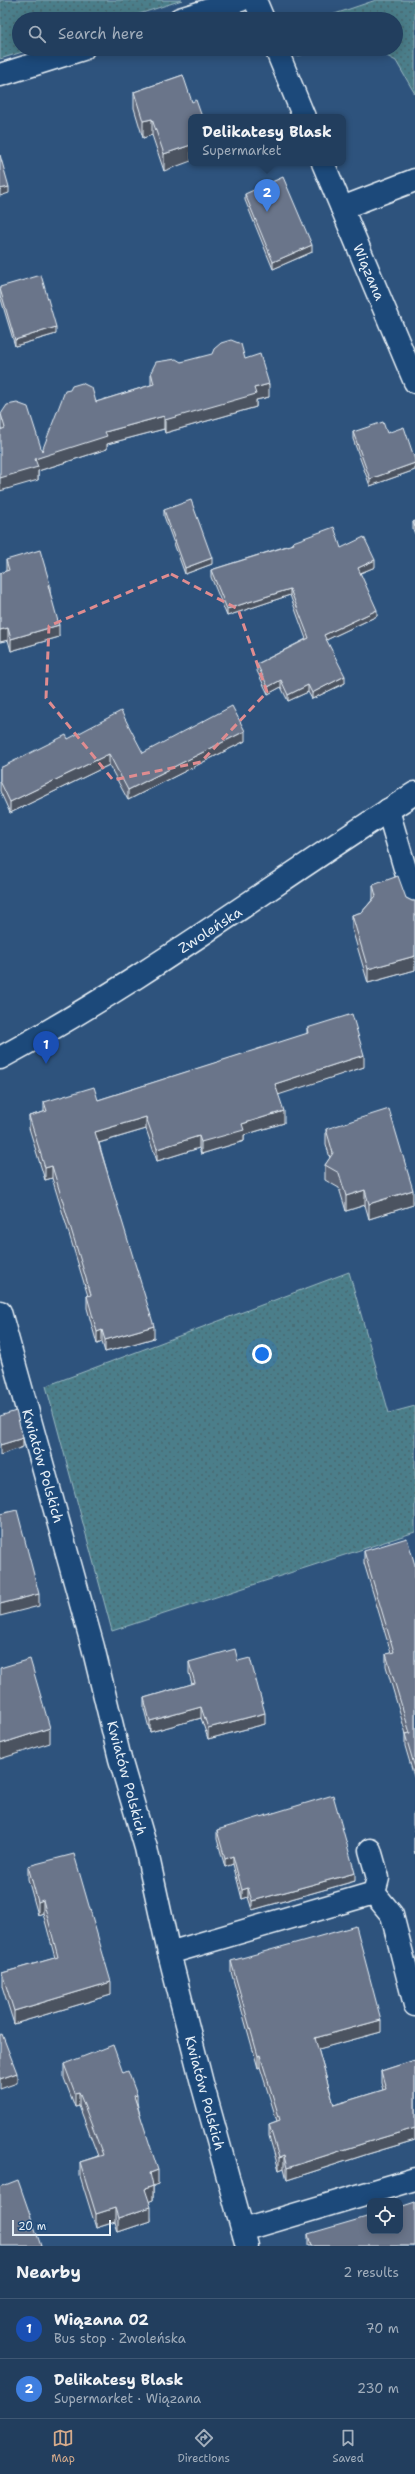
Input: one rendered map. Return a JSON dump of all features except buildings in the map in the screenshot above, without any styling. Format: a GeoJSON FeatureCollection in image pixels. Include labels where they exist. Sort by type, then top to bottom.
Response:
{"type":"FeatureCollection","features":[{"type":"Feature","properties":{"kind":"street"},"geometry":{"type":"LineString","coordinates":[[202,12],[241,0]]}},
{"type":"Feature","properties":{"kind":"street"},"geometry":{"type":"LineString","coordinates":[[255,0],[260,12]]}},
{"type":"Feature","properties":{"kind":"street"},"geometry":{"type":"LineString","coordinates":[[0,75],[61,56]]}},
{"type":"Feature","properties":{"kind":"street"},"geometry":{"type":"LineString","coordinates":[[279,56],[303,114]]}},
{"type":"Feature","properties":{"kind":"street","name":"Wiązana"},"geometry":{"type":"LineString","coordinates":[[324,166],[415,382]]}},
{"type":"Feature","properties":{"kind":"street"},"geometry":{"type":"LineString","coordinates":[[342,208],[415,180]]}},
{"type":"Feature","properties":{"kind":"street","name":"Zwoleńska"},"geometry":{"type":"LineString","coordinates":[[0,1058],[53,1029],[136,979],[415,793]]}},
{"type":"Feature","properties":{"kind":"street"},"geometry":{"type":"LineString","coordinates":[[388,810],[415,903]]}},
{"type":"Feature","properties":{"kind":"street","name":"Kwiatów Polskich"},"geometry":{"type":"LineString","coordinates":[[0,1312],[93,1647],[120,1759],[146,1848],[169,1953],[202,2083],[245,2238]]}},
{"type":"Feature","properties":{"kind":"street"},"geometry":{"type":"LineString","coordinates":[[370,1850],[378,1878],[374,1893]]}},
{"type":"Feature","properties":{"kind":"street"},"geometry":{"type":"LineString","coordinates":[[169,1953],[374,1893]]}},
{"type":"Feature","properties":{"kind":"street"},"geometry":{"type":"LineString","coordinates":[[374,1893],[392,1915],[415,2004]]}},
{"type":"Feature","properties":{"kind":"street"},"geometry":{"type":"LineString","coordinates":[[245,2238],[415,2179]]}},
{"type":"Feature","properties":{"kind":"highlighted area"},"geometry":{"type":"Polygon","coordinates":[[[171,574],[238,609],[267,692],[201,762],[113,780],[46,698],[49,626],[171,574]]]}},
{"type":"Feature","properties":{"kind":"green space"},"geometry":{"type":"Polygon","coordinates":[[[0,0],[182,0],[145,12],[12,12],[12,55],[0,59],[0,0]]]}},
{"type":"Feature","properties":{"kind":"green space"},"geometry":{"type":"Polygon","coordinates":[[[376,0],[415,0],[415,94],[396,61],[387,56],[403,56],[403,12],[341,12],[376,0]]]}},
{"type":"Feature","properties":{"kind":"green space"},"geometry":{"type":"Polygon","coordinates":[[[349,1272],[389,1413],[415,1406],[415,1532],[112,1631],[46,1386],[349,1272]]]}},
{"type":"Feature","properties":{"kind":"place","name":"Delikatesy Blask"},"geometry":{"type":"Point","coordinates":[267,212]}},
{"type":"Feature","properties":{"kind":"place","name":"Wiązana 02"},"geometry":{"type":"Point","coordinates":[46,1064]}}]}
